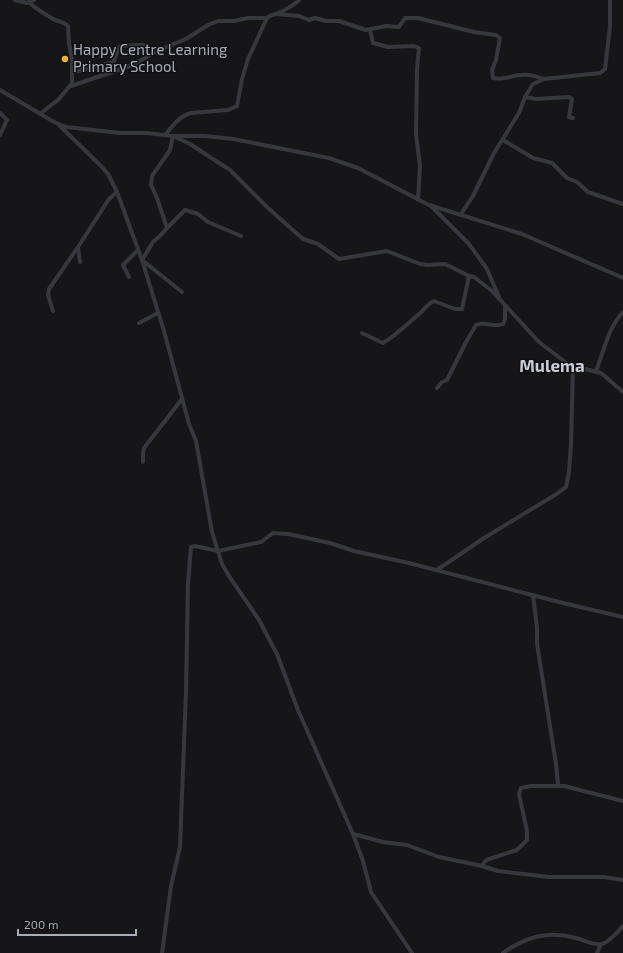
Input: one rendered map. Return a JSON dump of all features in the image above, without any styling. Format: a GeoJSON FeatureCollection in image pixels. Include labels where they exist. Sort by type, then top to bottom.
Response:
{"type":"FeatureCollection","features":[{"type":"Feature","properties":{"kind":"street"},"geometry":{"type":"LineString","coordinates":[[15,0],[32,1],[33,6],[54,20],[63,22],[68,26],[68,43],[72,60],[73,82],[52,106],[40,114]]}},
{"type":"Feature","properties":{"kind":"street"},"geometry":{"type":"LineString","coordinates":[[166,134],[175,122],[191,112],[228,110],[237,106],[242,79],[248,59],[269,16],[276,14],[299,0]]}},
{"type":"Feature","properties":{"kind":"street"},"geometry":{"type":"LineString","coordinates":[[460,214],[472,196],[494,152],[519,113],[525,96],[533,84],[544,79],[600,73],[605,69],[610,27],[610,0]]}},
{"type":"Feature","properties":{"kind":"street"},"geometry":{"type":"LineString","coordinates":[[276,14],[299,16],[308,19],[315,18],[326,21],[339,20],[366,30],[386,26],[399,26],[402,20],[408,17],[432,21],[474,32],[496,35],[500,38],[496,60],[492,70],[493,78],[502,80],[521,74],[544,79]]}},
{"type":"Feature","properties":{"kind":"street"},"geometry":{"type":"LineString","coordinates":[[71,86],[132,65],[218,21],[268,18]]}},
{"type":"Feature","properties":{"kind":"street"},"geometry":{"type":"LineString","coordinates":[[370,30],[373,43],[388,47],[414,46],[419,48],[417,69],[416,134],[420,166],[418,200]]}},
{"type":"Feature","properties":{"kind":"street"},"geometry":{"type":"LineString","coordinates":[[72,73],[110,63],[113,64],[121,46],[144,45]]}},
{"type":"Feature","properties":{"kind":"street"},"geometry":{"type":"LineString","coordinates":[[0,90],[59,125],[108,174],[117,192],[142,260],[178,380],[189,424],[198,449],[209,515],[222,564],[259,620],[277,654],[300,714],[353,834],[363,861],[371,892],[412,953]]}},
{"type":"Feature","properties":{"kind":"street"},"geometry":{"type":"LineString","coordinates":[[525,96],[536,100],[569,97],[572,99],[569,117],[572,118]]}},
{"type":"Feature","properties":{"kind":"street"},"geometry":{"type":"LineString","coordinates":[[0,113],[7,120],[0,135]]}},
{"type":"Feature","properties":{"kind":"street"},"geometry":{"type":"LineString","coordinates":[[59,125],[120,133],[166,134],[190,144],[230,170],[268,208],[303,238],[318,244],[339,259],[387,251],[420,264],[446,264],[479,280],[518,318],[535,338],[573,366],[596,371],[605,376],[623,392]]}},
{"type":"Feature","properties":{"kind":"street"},"geometry":{"type":"LineString","coordinates":[[173,136],[233,138],[329,158],[358,168],[429,205],[522,234],[623,278]]}},
{"type":"Feature","properties":{"kind":"street"},"geometry":{"type":"LineString","coordinates":[[167,228],[151,185],[152,176],[170,150],[173,136]]}},
{"type":"Feature","properties":{"kind":"street"},"geometry":{"type":"LineString","coordinates":[[503,140],[534,158],[552,163],[567,178],[577,182],[588,192],[623,204]]}},
{"type":"Feature","properties":{"kind":"street"},"geometry":{"type":"LineString","coordinates":[[53,311],[48,295],[49,289],[109,198],[117,192]]}},
{"type":"Feature","properties":{"kind":"street"},"geometry":{"type":"LineString","coordinates":[[429,205],[469,244],[487,269],[500,301]]}},
{"type":"Feature","properties":{"kind":"street"},"geometry":{"type":"LineString","coordinates":[[142,260],[153,242],[185,210],[198,214],[208,222],[241,236]]}},
{"type":"Feature","properties":{"kind":"street"},"geometry":{"type":"LineString","coordinates":[[78,247],[80,262]]}},
{"type":"Feature","properties":{"kind":"street"},"geometry":{"type":"LineString","coordinates":[[129,277],[123,265],[138,250]]}},
{"type":"Feature","properties":{"kind":"street"},"geometry":{"type":"LineString","coordinates":[[142,260],[182,292]]}},
{"type":"Feature","properties":{"kind":"street"},"geometry":{"type":"LineString","coordinates":[[362,333],[383,343],[400,331],[421,312],[427,304],[434,301],[455,309],[462,309],[469,276]]}},
{"type":"Feature","properties":{"kind":"street"},"geometry":{"type":"LineString","coordinates":[[437,388],[446,380],[476,325],[481,324],[497,326],[503,324],[505,319],[505,306]]}},
{"type":"Feature","properties":{"kind":"street"},"geometry":{"type":"LineString","coordinates":[[596,371],[610,335],[618,318],[623,312]]}},
{"type":"Feature","properties":{"kind":"street"},"geometry":{"type":"LineString","coordinates":[[140,323],[158,313]]}},
{"type":"Feature","properties":{"kind":"street"},"geometry":{"type":"LineString","coordinates":[[438,570],[484,538],[566,487],[569,472],[571,444],[573,366]]}},
{"type":"Feature","properties":{"kind":"street"},"geometry":{"type":"LineString","coordinates":[[143,462],[144,448],[182,399]]}},
{"type":"Feature","properties":{"kind":"street"},"geometry":{"type":"LineString","coordinates":[[162,953],[172,886],[180,847],[191,547],[195,546],[218,551],[261,542],[270,535],[279,533],[330,543],[354,551],[438,570],[623,617]]}},
{"type":"Feature","properties":{"kind":"street"},"geometry":{"type":"LineString","coordinates":[[533,595],[538,651],[550,723],[558,785]]}},
{"type":"Feature","properties":{"kind":"street"},"geometry":{"type":"LineString","coordinates":[[482,866],[488,858],[517,850],[527,840],[527,831],[519,794],[521,788],[558,785],[572,787],[623,801]]}},
{"type":"Feature","properties":{"kind":"street"},"geometry":{"type":"LineString","coordinates":[[353,834],[383,842],[410,846],[439,857],[498,871],[537,876],[604,877],[623,880]]}},
{"type":"Feature","properties":{"kind":"street"},"geometry":{"type":"LineString","coordinates":[[504,953],[525,940],[533,937],[550,935],[569,936],[594,944],[601,944],[609,940],[623,926]]}},
{"type":"Feature","properties":{"kind":"street"},"geometry":{"type":"LineString","coordinates":[[597,953],[601,944]]}},
{"type":"Feature","properties":{"kind":"place","name":"Happy Centre Learning Primary School"},"geometry":{"type":"Point","coordinates":[65,59]}},
{"type":"Feature","properties":{"kind":"district","name":"Mulema"},"geometry":{"type":"Point","coordinates":[552,366]}}]}
